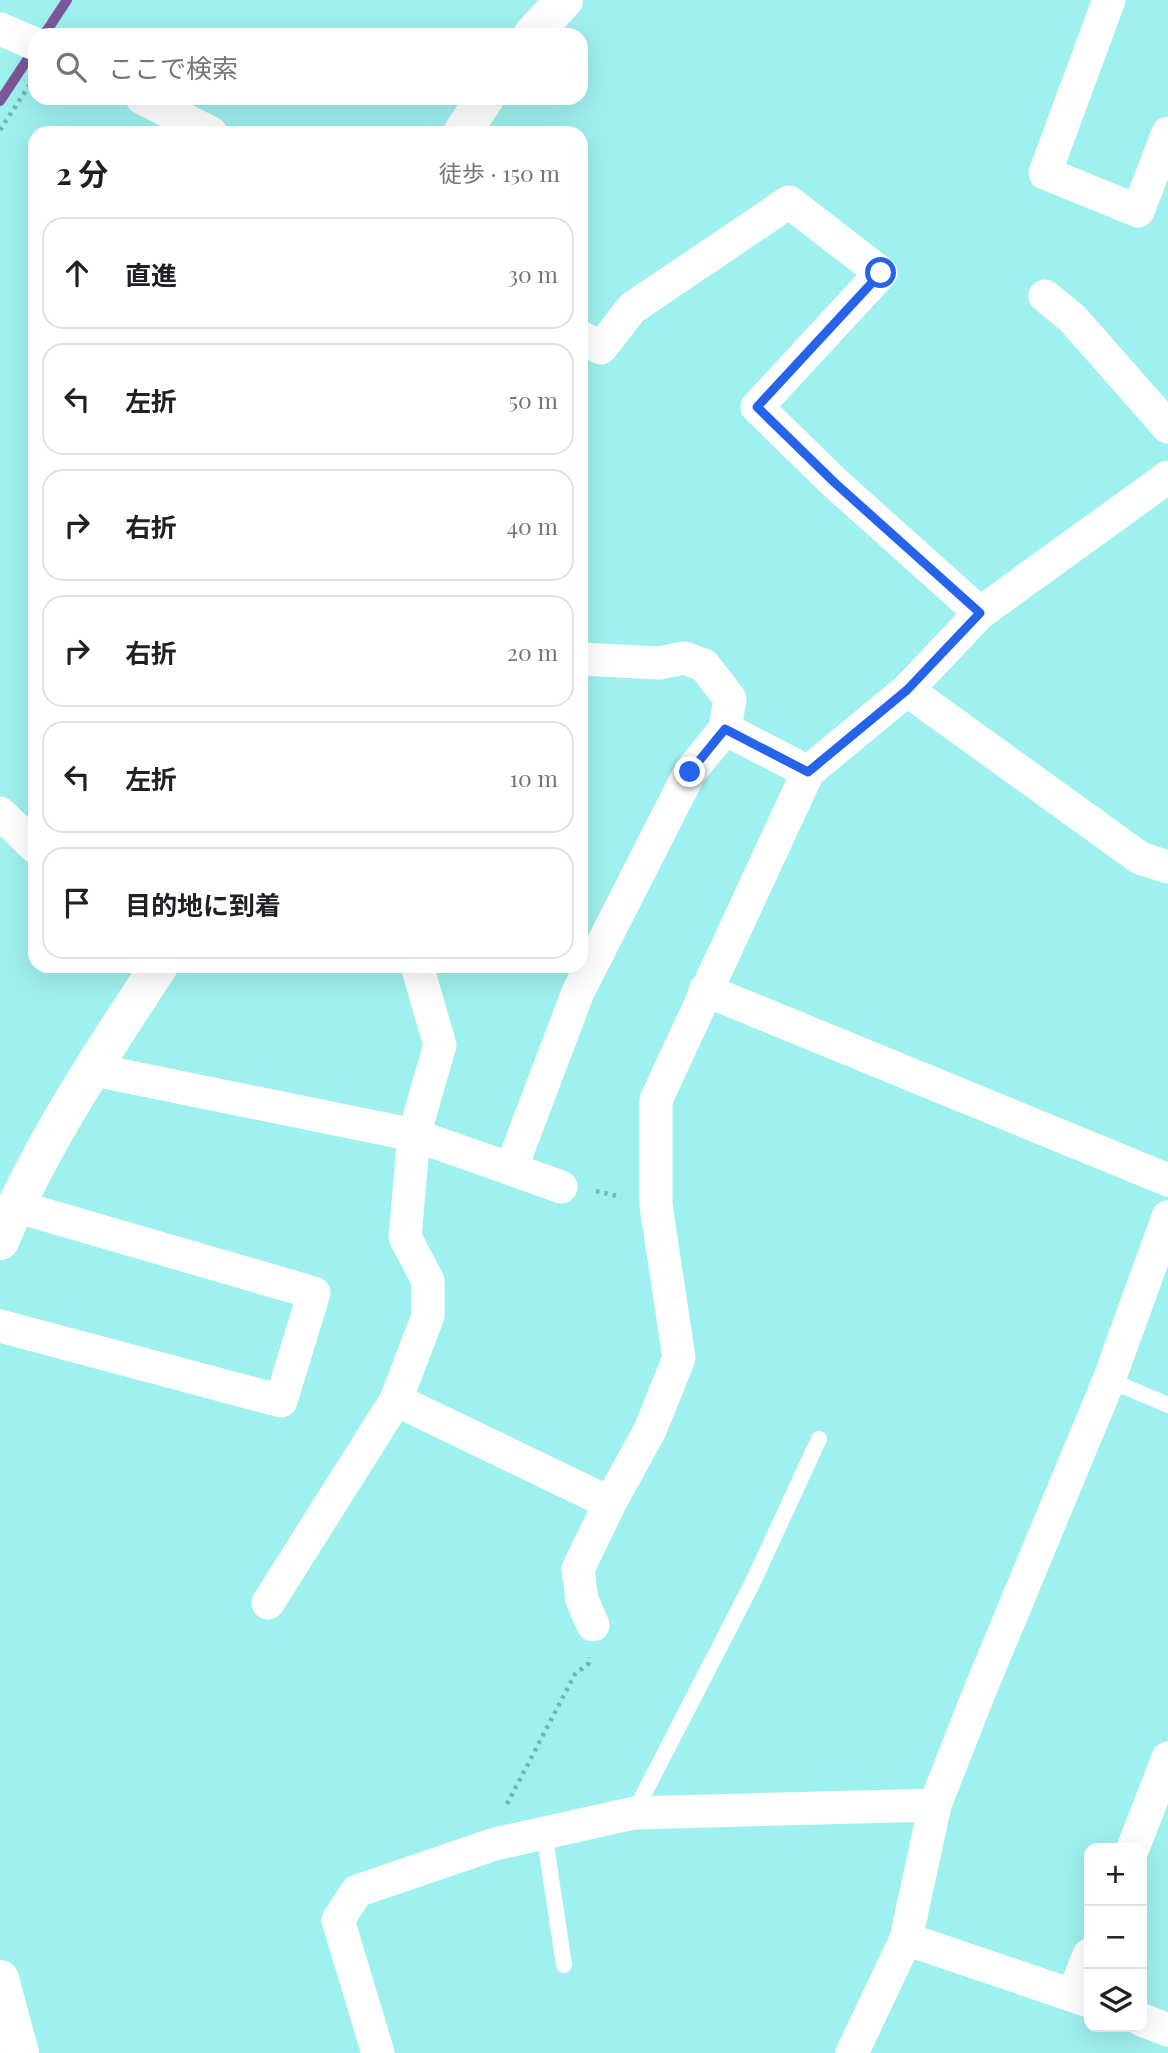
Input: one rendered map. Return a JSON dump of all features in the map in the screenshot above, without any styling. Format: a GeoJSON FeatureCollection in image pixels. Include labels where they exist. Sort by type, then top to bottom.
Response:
{"type":"FeatureCollection","features":[{"type":"Feature","properties":{"kind":"street"},"geometry":{"type":"LineString","coordinates":[[538,28],[564,0]]}},
{"type":"Feature","properties":{"kind":"street"},"geometry":{"type":"LineString","coordinates":[[1109,0],[1045,173],[1138,211],[1168,133]]}},
{"type":"Feature","properties":{"kind":"street"},"geometry":{"type":"LineString","coordinates":[[0,29],[28,41]]}},
{"type":"Feature","properties":{"kind":"street"},"geometry":{"type":"LineString","coordinates":[[156,105],[197,126]]}},
{"type":"Feature","properties":{"kind":"street"},"geometry":{"type":"LineString","coordinates":[[467,126],[480,105]]}},
{"type":"Feature","properties":{"kind":"street"},"geometry":{"type":"LineString","coordinates":[[588,341],[601,348],[632,308],[789,202],[881,273],[757,407],[835,483],[980,613]]}},
{"type":"Feature","properties":{"kind":"street"},"geometry":{"type":"LineString","coordinates":[[1045,296],[1072,318],[1168,427]]}},
{"type":"Feature","properties":{"kind":"street"},"geometry":{"type":"LineString","coordinates":[[593,1625],[582,1600],[578,1569],[650,1430],[679,1358],[656,1205],[656,1100],[808,772],[907,690],[980,613],[1168,477]]}},
{"type":"Feature","properties":{"kind":"street"},"geometry":{"type":"LineString","coordinates":[[588,659],[659,663],[684,658],[704,665],[730,699],[725,729],[690,772],[588,972]]}},
{"type":"Feature","properties":{"kind":"street"},"geometry":{"type":"LineString","coordinates":[[907,690],[1140,858],[1168,867]]}},
{"type":"Feature","properties":{"kind":"street"},"geometry":{"type":"LineString","coordinates":[[725,729],[808,772]]}},
{"type":"Feature","properties":{"kind":"street"},"geometry":{"type":"LineString","coordinates":[[0,813],[28,840]]}},
{"type":"Feature","properties":{"kind":"street"},"geometry":{"type":"LineString","coordinates":[[0,1241],[15,1206],[90,1069],[153,973]]}},
{"type":"Feature","properties":{"kind":"street"},"geometry":{"type":"LineString","coordinates":[[268,1603],[396,1400],[428,1316],[428,1281],[405,1237],[414,1135],[440,1045],[419,973]]}},
{"type":"Feature","properties":{"kind":"street"},"geometry":{"type":"LineString","coordinates":[[511,1170],[578,992],[588,973]]}},
{"type":"Feature","properties":{"kind":"street"},"geometry":{"type":"LineString","coordinates":[[705,990],[1168,1180]]}},
{"type":"Feature","properties":{"kind":"street"},"geometry":{"type":"LineString","coordinates":[[90,1069],[414,1135],[561,1187]]}},
{"type":"Feature","properties":{"kind":"street"},"geometry":{"type":"LineString","coordinates":[[0,1326],[281,1401],[314,1293],[15,1206]]}},
{"type":"Feature","properties":{"kind":"street"},"geometry":{"type":"LineString","coordinates":[[852,2053],[906,1939],[936,1805],[979,1693],[1109,1380],[1158,1272],[1168,1217]]}},
{"type":"Feature","properties":{"kind":"street"},"geometry":{"type":"LineString","coordinates":[[396,1400],[610,1503]]}},
{"type":"Feature","properties":{"kind":"street"},"geometry":{"type":"LineString","coordinates":[[1135,1843],[1164,1778]]}},
{"type":"Feature","properties":{"kind":"street"},"geometry":{"type":"LineString","coordinates":[[378,2053],[338,1920],[357,1891],[495,1844],[634,1813],[936,1805]]}},
{"type":"Feature","properties":{"kind":"street"},"geometry":{"type":"LineString","coordinates":[[906,1939],[1081,1998],[1086,1969]]}},
{"type":"Feature","properties":{"kind":"street"},"geometry":{"type":"LineString","coordinates":[[0,1979],[12,2047]]}},
{"type":"Feature","properties":{"kind":"street"},"geometry":{"type":"LineString","coordinates":[[1147,2022],[1168,2030]]}},
{"type":"Feature","properties":{"kind":"lane"},"geometry":{"type":"LineString","coordinates":[[1109,1380],[1168,1405]]}},
{"type":"Feature","properties":{"kind":"lane"},"geometry":{"type":"LineString","coordinates":[[634,1813],[753,1582],[819,1439]]}},
{"type":"Feature","properties":{"kind":"lane"},"geometry":{"type":"LineString","coordinates":[[544,1832],[564,1965]]}},
{"type":"Feature","properties":{"kind":"path"},"geometry":{"type":"LineString","coordinates":[[0,130],[28,87]]}},
{"type":"Feature","properties":{"kind":"path"},"geometry":{"type":"LineString","coordinates":[[561,1187],[571,1185],[656,1205]]}},
{"type":"Feature","properties":{"kind":"path"},"geometry":{"type":"LineString","coordinates":[[495,1844],[495,1825],[575,1674],[589,1663],[593,1625]]}},
{"type":"Feature","properties":{"kind":"waterway"},"geometry":{"type":"LineString","coordinates":[[49,28],[67,0]]}},
{"type":"Feature","properties":{"kind":"waterway"},"geometry":{"type":"LineString","coordinates":[[0,101],[28,59]]}},
{"type":"Feature","properties":{"kind":"route"},"geometry":{"type":"LineString","coordinates":[[690,772],[725,729],[808,772],[907,690],[980,613],[835,483],[757,407],[881,273]]}}]}
